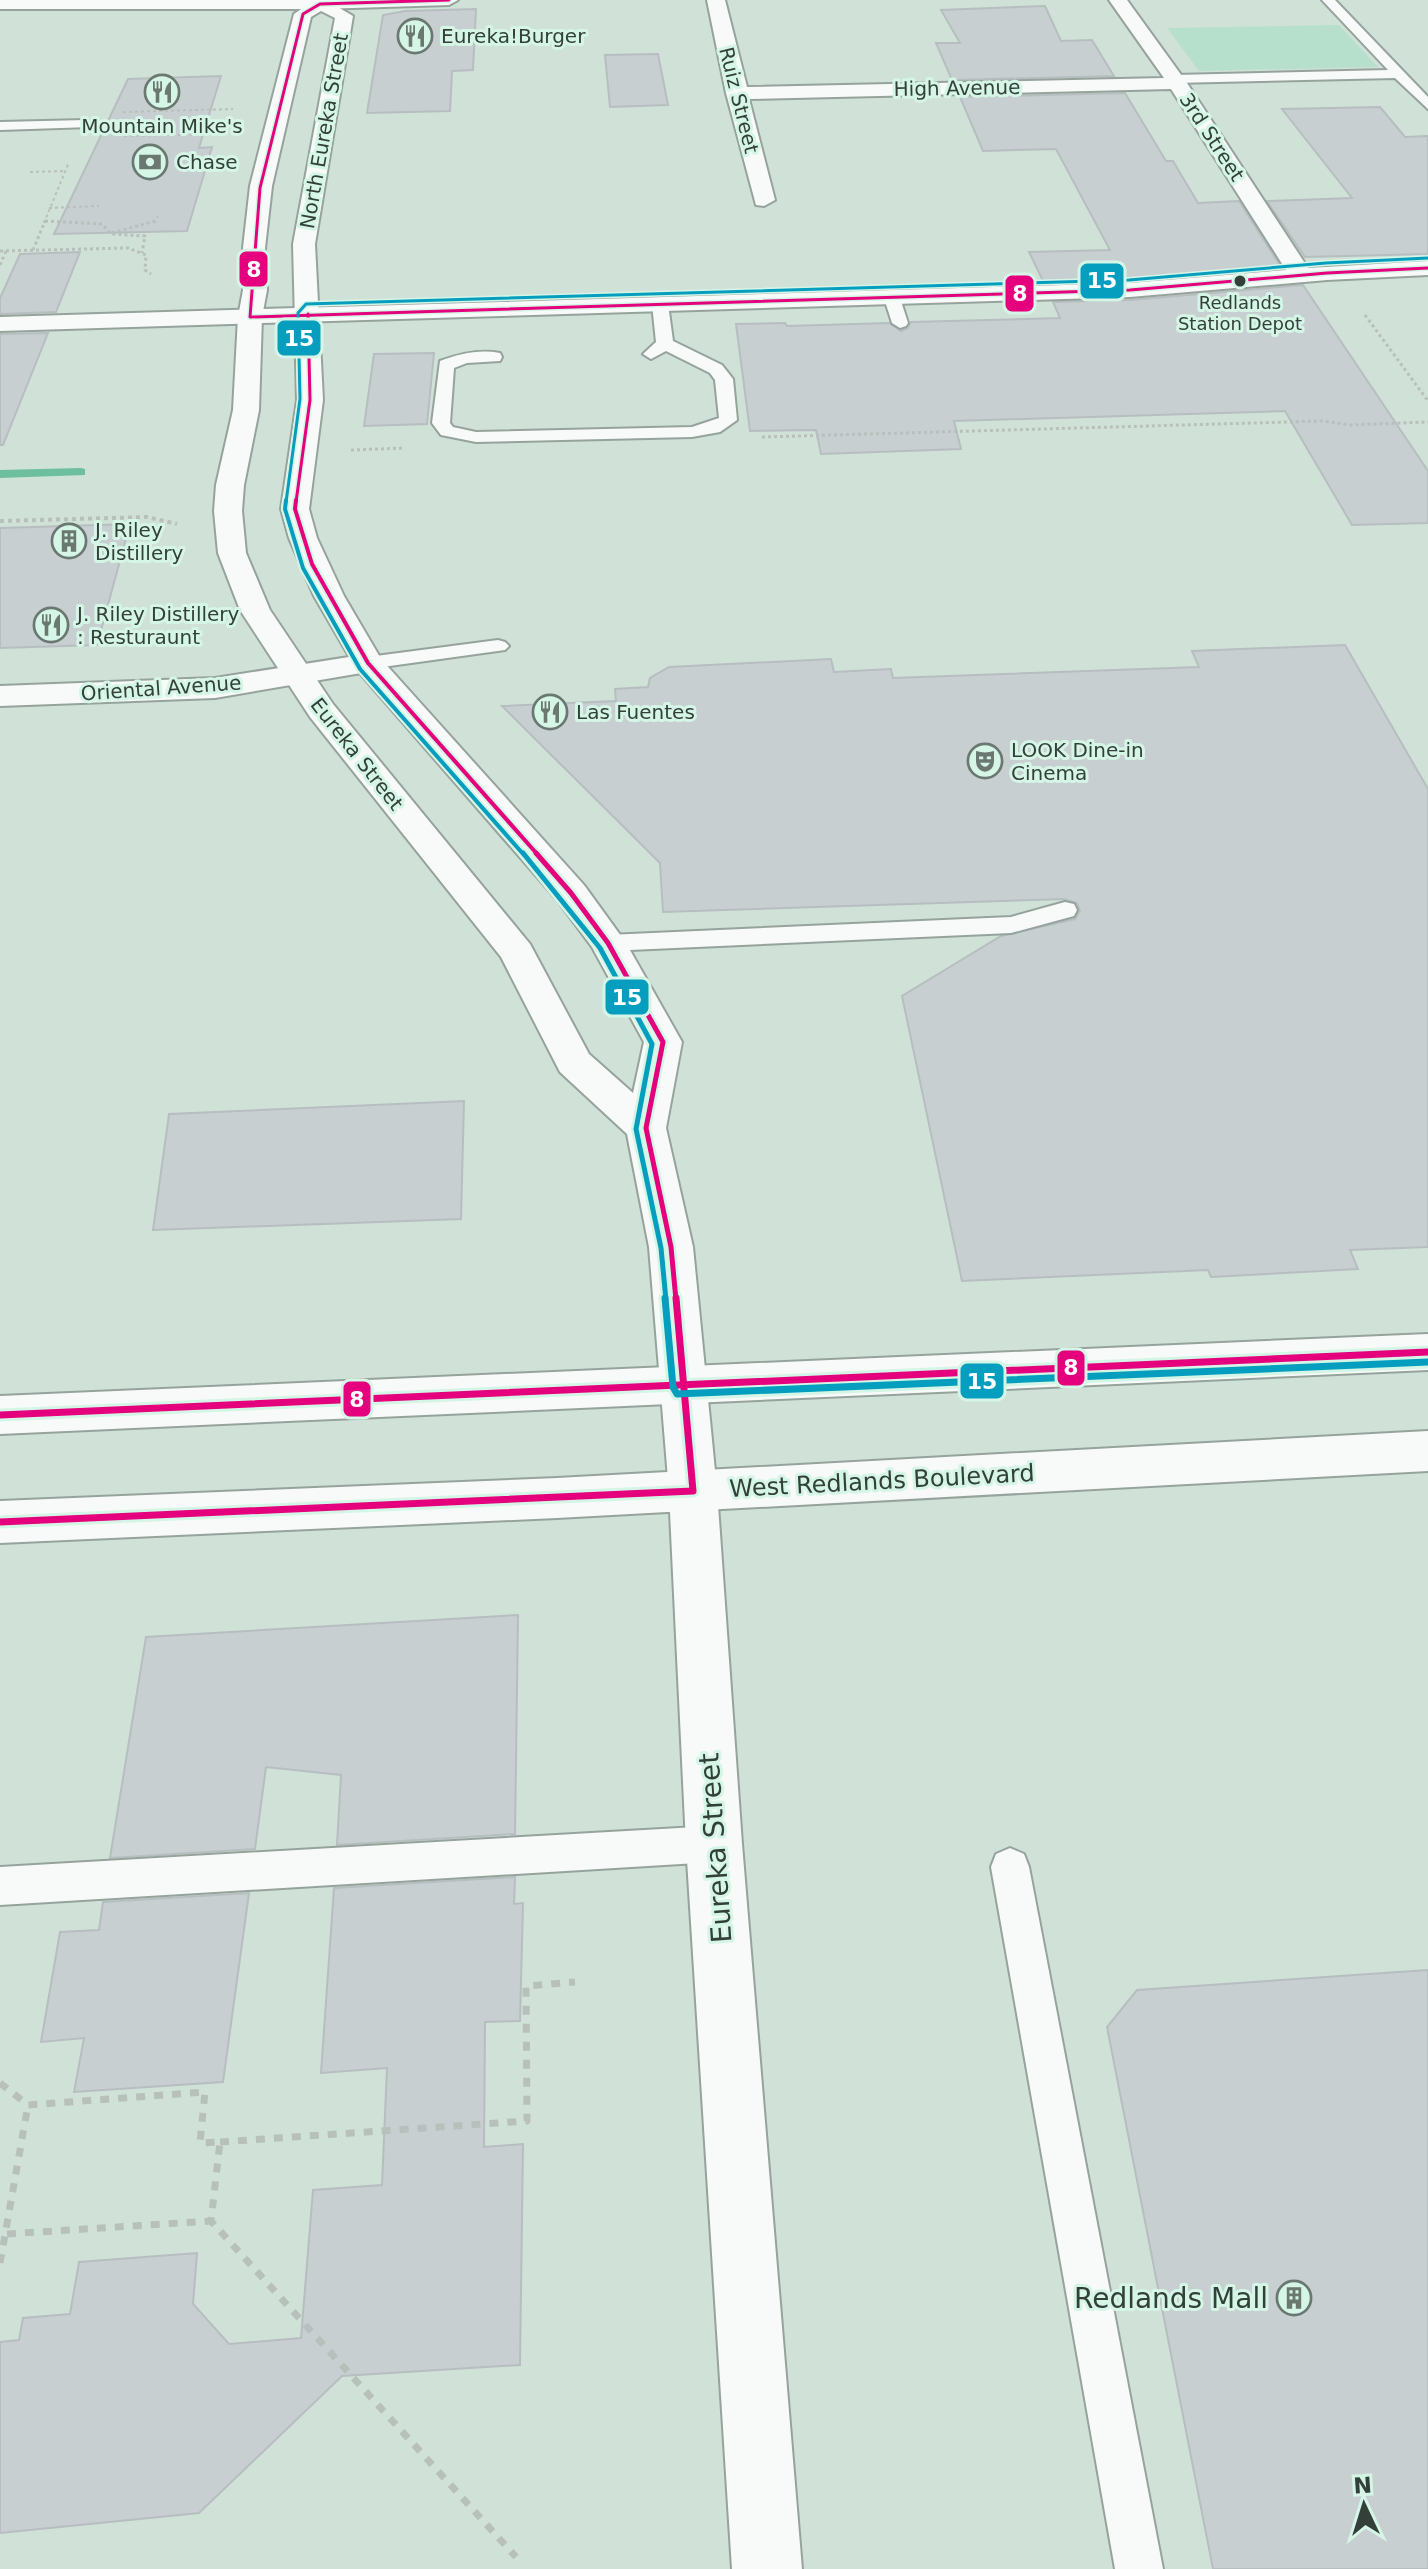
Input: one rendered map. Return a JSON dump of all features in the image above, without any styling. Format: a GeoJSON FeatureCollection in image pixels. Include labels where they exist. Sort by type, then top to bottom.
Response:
{"type":"FeatureCollection","features":[{"type":"Feature","properties":{"kind":"main road"},"geometry":{"type":"LineString","coordinates":[[0,4],[449,0]]}},
{"type":"Feature","properties":{"kind":"main road","name":"Ruiz Street"},"geometry":{"type":"LineString","coordinates":[[716,0],[764,200]]}},
{"type":"Feature","properties":{"kind":"main road","name":"3rd Street"},"geometry":{"type":"LineString","coordinates":[[1118,0],[1176,81],[1302,276]]}},
{"type":"Feature","properties":{"kind":"main road","name":"North Eureka Street"},"geometry":{"type":"LineString","coordinates":[[250,317],[255,290],[254,248],[261,186],[303,14],[320,2],[344,16],[307,218],[304,244],[308,314]]}},
{"type":"Feature","properties":{"kind":"main road","name":"High Avenue"},"geometry":{"type":"LineString","coordinates":[[736,93],[1176,81]]}},
{"type":"Feature","properties":{"kind":"main road"},"geometry":{"type":"LineString","coordinates":[[0,324],[1130,290],[1428,268]]}},
{"type":"Feature","properties":{"kind":"main road","name":"Eureka Street"},"geometry":{"type":"LineString","coordinates":[[308,314],[310,400],[295,509],[312,564],[368,663],[571,893],[608,943],[663,1042],[646,1128],[671,1247],[693,1491],[714,1844],[767,2569]]}},
{"type":"Feature","properties":{"kind":"main road","name":"Eureka Street"},"geometry":{"type":"LineString","coordinates":[[250,317],[246,410],[233,464],[228,511],[232,553],[255,610],[296,674],[517,952],[574,1062],[646,1128]]}},
{"type":"Feature","properties":{"kind":"main road","name":"Oriental Avenue"},"geometry":{"type":"LineString","coordinates":[[0,696],[215,688],[368,663]]}},
{"type":"Feature","properties":{"kind":"main road"},"geometry":{"type":"LineString","coordinates":[[0,1415],[1428,1352]]}},
{"type":"Feature","properties":{"kind":"main road","name":"West Redlands Boulevard"},"geometry":{"type":"LineString","coordinates":[[0,1522],[693,1491],[1428,1451]]}},
{"type":"Feature","properties":{"kind":"lane"},"geometry":{"type":"LineString","coordinates":[[1328,0],[1428,105]]}},
{"type":"Feature","properties":{"kind":"lane"},"geometry":{"type":"LineString","coordinates":[[1176,81],[1398,74]]}},
{"type":"Feature","properties":{"kind":"lane"},"geometry":{"type":"LineString","coordinates":[[0,126],[86,124]]}},
{"type":"Feature","properties":{"kind":"lane"},"geometry":{"type":"LineString","coordinates":[[892,298],[900,323]]}},
{"type":"Feature","properties":{"kind":"lane"},"geometry":{"type":"LineString","coordinates":[[494,357],[465,358],[446,365],[441,423],[447,431],[476,437],[692,432],[714,428],[728,420],[724,379],[716,369],[658,349],[660,304]]}},
{"type":"Feature","properties":{"kind":"lane"},"geometry":{"type":"LineString","coordinates":[[368,663],[498,646]]}},
{"type":"Feature","properties":{"kind":"lane"},"geometry":{"type":"LineString","coordinates":[[608,943],[1011,925],[1065,910]]}},
{"type":"Feature","properties":{"kind":"lane"},"geometry":{"type":"LineString","coordinates":[[0,1886],[714,1844]]}},
{"type":"Feature","properties":{"kind":"lane"},"geometry":{"type":"LineString","coordinates":[[1010,1867],[1139,2569]]}},
{"type":"Feature","properties":{"kind":"path"},"geometry":{"type":"LineString","coordinates":[[123,112],[242,109]]}},
{"type":"Feature","properties":{"kind":"path"},"geometry":{"type":"LineString","coordinates":[[125,136],[235,134]]}},
{"type":"Feature","properties":{"kind":"path"},"geometry":{"type":"LineString","coordinates":[[30,172],[65,171]]}},
{"type":"Feature","properties":{"kind":"path"},"geometry":{"type":"LineString","coordinates":[[49,208],[99,206]]}},
{"type":"Feature","properties":{"kind":"path"},"geometry":{"type":"LineString","coordinates":[[111,234],[154,223],[158,216]]}},
{"type":"Feature","properties":{"kind":"path"},"geometry":{"type":"LineString","coordinates":[[45,221],[102,224],[111,234],[145,236],[142,253]]}},
{"type":"Feature","properties":{"kind":"path"},"geometry":{"type":"LineString","coordinates":[[0,251],[128,248],[146,255],[145,270],[155,277]]}},
{"type":"Feature","properties":{"kind":"path"},"geometry":{"type":"LineString","coordinates":[[0,265],[7,251]]}},
{"type":"Feature","properties":{"kind":"path"},"geometry":{"type":"LineString","coordinates":[[1375,325],[1428,401]]}},
{"type":"Feature","properties":{"kind":"path"},"geometry":{"type":"LineString","coordinates":[[755,437],[1323,421],[1350,425],[1428,422]]}},
{"type":"Feature","properties":{"kind":"path"},"geometry":{"type":"LineString","coordinates":[[346,450],[412,447]]}},
{"type":"Feature","properties":{"kind":"path"},"geometry":{"type":"LineString","coordinates":[[0,521],[147,517],[177,524]]}},
{"type":"Feature","properties":{"kind":"path"},"geometry":{"type":"LineString","coordinates":[[0,2083],[28,2105],[205,2092],[200,2143],[527,2121],[526,1986],[575,1982]]}},
{"type":"Feature","properties":{"kind":"path"},"geometry":{"type":"LineString","coordinates":[[0,2263],[28,2105]]}},
{"type":"Feature","properties":{"kind":"path"},"geometry":{"type":"LineString","coordinates":[[220,2142],[211,2221],[516,2557]]}},
{"type":"Feature","properties":{"kind":"path"},"geometry":{"type":"LineString","coordinates":[[7,2234],[211,2221]]}},
{"type":"Feature","properties":{"kind":"green space"},"geometry":{"type":"Polygon","coordinates":[[[1339,25],[1378,67],[1199,71],[1167,28],[1339,25]]]}},
{"type":"Feature","properties":{"kind":"building"},"geometry":{"type":"Polygon","coordinates":[[[1045,6],[1061,41],[1092,40],[1114,76],[952,80],[936,43],[960,43],[941,10],[1045,6]]]}},
{"type":"Feature","properties":{"kind":"building"},"geometry":{"type":"Polygon","coordinates":[[[476,9],[473,70],[452,71],[450,111],[367,113],[383,15],[405,11],[476,9]]]}},
{"type":"Feature","properties":{"kind":"building"},"geometry":{"type":"Polygon","coordinates":[[[658,54],[668,105],[610,107],[605,55],[658,54]]]}},
{"type":"Feature","properties":{"kind":"building"},"geometry":{"type":"Polygon","coordinates":[[[221,76],[199,148],[212,147],[187,231],[54,234],[128,79],[221,76]]]}},
{"type":"Feature","properties":{"kind":"building"},"geometry":{"type":"Polygon","coordinates":[[[1125,93],[1166,161],[1173,161],[1198,203],[1239,201],[1281,267],[1130,280],[1044,283],[1029,252],[1110,250],[1056,149],[983,151],[960,97],[1125,93]]]}},
{"type":"Feature","properties":{"kind":"building"},"geometry":{"type":"Polygon","coordinates":[[[1380,107],[1405,137],[1428,136],[1428,254],[1305,257],[1267,201],[1352,198],[1282,109],[1380,107]]]}},
{"type":"Feature","properties":{"kind":"building"},"geometry":{"type":"Polygon","coordinates":[[[80,252],[56,312],[0,314],[0,298],[20,254],[80,252]]]}},
{"type":"Feature","properties":{"kind":"building"},"geometry":{"type":"Polygon","coordinates":[[[1303,285],[1428,471],[1428,523],[1352,525],[1285,411],[954,421],[961,449],[821,454],[816,430],[750,431],[736,324],[889,323],[901,331],[908,328],[911,322],[1060,318],[1053,302],[1130,300],[1303,285]]]}},
{"type":"Feature","properties":{"kind":"building"},"geometry":{"type":"Polygon","coordinates":[[[48,333],[3,445],[0,445],[0,334],[48,333]]]}},
{"type":"Feature","properties":{"kind":"building"},"geometry":{"type":"Polygon","coordinates":[[[434,353],[427,424],[364,426],[374,354],[434,353]]]}},
{"type":"Feature","properties":{"kind":"building"},"geometry":{"type":"Polygon","coordinates":[[[130,524],[97,645],[0,648],[0,528],[130,524]]]}},
{"type":"Feature","properties":{"kind":"building"},"geometry":{"type":"Polygon","coordinates":[[[1345,645],[1428,789],[1428,1247],[1350,1250],[1358,1269],[1211,1277],[1208,1270],[962,1281],[902,996],[1001,936],[1075,919],[1080,911],[1077,903],[1064,899],[663,912],[660,863],[502,706],[616,701],[615,689],[648,687],[650,678],[669,667],[831,659],[834,672],[891,669],[893,678],[1199,667],[1192,651],[1345,645]]]}},
{"type":"Feature","properties":{"kind":"building"},"geometry":{"type":"Polygon","coordinates":[[[464,1101],[461,1219],[153,1230],[169,1114],[464,1101]]]}},
{"type":"Feature","properties":{"kind":"building"},"geometry":{"type":"Polygon","coordinates":[[[518,1615],[515,1834],[337,1845],[341,1775],[266,1767],[255,1849],[110,1858],[146,1637],[518,1615]]]}},
{"type":"Feature","properties":{"kind":"building"},"geometry":{"type":"Polygon","coordinates":[[[515,1877],[514,1904],[523,1903],[520,2021],[485,2022],[484,2147],[523,2144],[520,2365],[342,2376],[199,2513],[0,2533],[0,2342],[19,2340],[23,2318],[70,2314],[79,2262],[197,2253],[193,2304],[229,2344],[301,2338],[313,2190],[382,2185],[387,2068],[321,2073],[334,1888],[515,1877]]]}},
{"type":"Feature","properties":{"kind":"building"},"geometry":{"type":"Polygon","coordinates":[[[249,1893],[223,2082],[74,2092],[84,2038],[41,2042],[60,1932],[99,1930],[103,1902],[249,1893]]]}},
{"type":"Feature","properties":{"kind":"building","name":"Redlands Mall"},"geometry":{"type":"Polygon","coordinates":[[[1428,1970],[1428,2569],[1213,2569],[1107,2027],[1137,1990],[1428,1970]]]}},
{"type":"Feature","properties":{"kind":"waterway"},"geometry":{"type":"LineString","coordinates":[[0,474],[81,472]]}},
{"type":"Feature","properties":{"kind":"transit line","name":"8"},"geometry":{"type":"LineString","coordinates":[[449,0],[320,4],[303,14],[260,188],[250,317],[1130,290],[1327,273],[1428,268]]}},
{"type":"Feature","properties":{"kind":"transit line","name":"15"},"geometry":{"type":"LineString","coordinates":[[1428,258],[1326,263],[1129,280],[306,304],[298,313],[300,399],[285,509],[303,568],[360,669],[563,899],[600,948],[652,1044],[636,1129],[661,1248],[673,1387],[677,1394],[1428,1362]]}},
{"type":"Feature","properties":{"kind":"transit line","name":"8"},"geometry":{"type":"LineString","coordinates":[[0,1522],[693,1491],[671,1247],[646,1128],[663,1042],[608,943],[571,893],[368,663],[312,564],[295,509],[310,400],[308,314]]}},
{"type":"Feature","properties":{"kind":"transit line","name":"8"},"geometry":{"type":"LineString","coordinates":[[0,1415],[1428,1352]]}},
{"type":"Feature","properties":{"kind":"place","name":"Eureka!Burger"},"geometry":{"type":"Point","coordinates":[415,36]}},
{"type":"Feature","properties":{"kind":"place","name":"Mountain Mike's"},"geometry":{"type":"Point","coordinates":[162,92]}},
{"type":"Feature","properties":{"kind":"place","name":"Chase"},"geometry":{"type":"Point","coordinates":[150,162]}},
{"type":"Feature","properties":{"kind":"place","name":"Redlands Station Depot"},"geometry":{"type":"Point","coordinates":[1240,281]}},
{"type":"Feature","properties":{"kind":"place","name":"J. Riley Distillery"},"geometry":{"type":"Point","coordinates":[69,541]}},
{"type":"Feature","properties":{"kind":"place","name":"J. Riley Distillery : Resturaunt"},"geometry":{"type":"Point","coordinates":[51,625]}},
{"type":"Feature","properties":{"kind":"place","name":"Las Fuentes"},"geometry":{"type":"Point","coordinates":[550,712]}},
{"type":"Feature","properties":{"kind":"place","name":"LOOK Dine-in Cinema"},"geometry":{"type":"Point","coordinates":[985,761]}},
{"type":"Feature","properties":{"kind":"place","name":"Redlands Mall"},"geometry":{"type":"Point","coordinates":[1294,2298]}}]}
